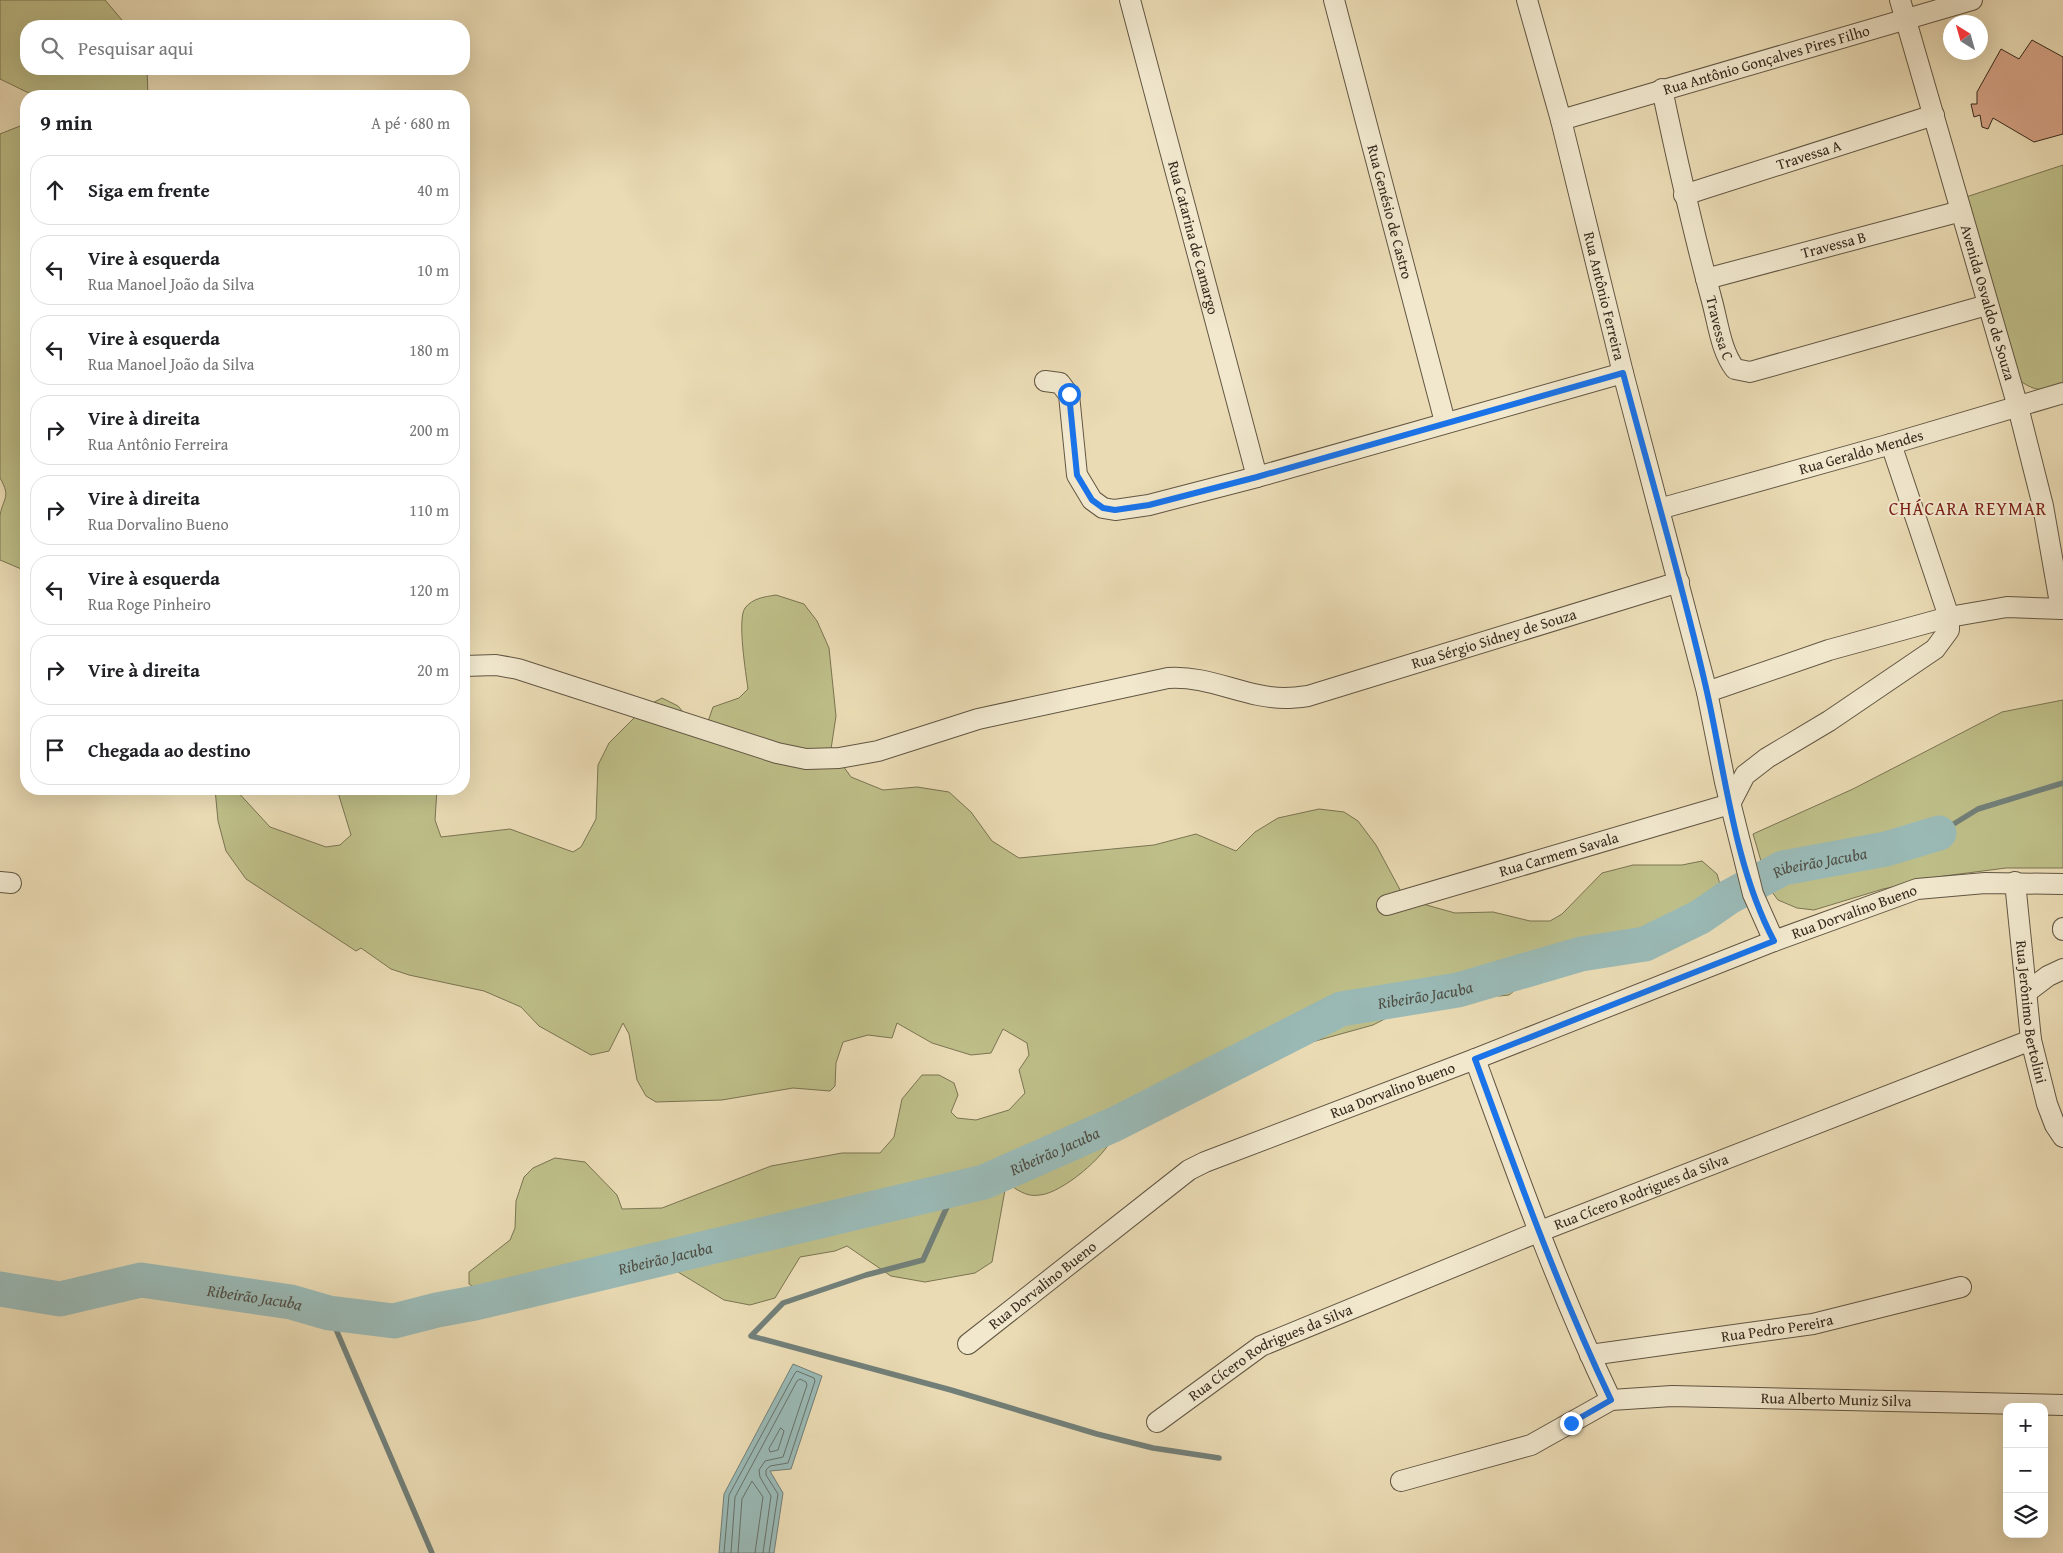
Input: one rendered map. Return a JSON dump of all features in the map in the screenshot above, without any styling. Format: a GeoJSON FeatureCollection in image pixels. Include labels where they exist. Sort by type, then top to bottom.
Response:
{"type":"FeatureCollection","features":[{"type":"Feature","properties":{"kind":"street","name":"Rua Catarina de Camargo"},"geometry":{"type":"LineString","coordinates":[[1130,0],[1257,477]]}},
{"type":"Feature","properties":{"kind":"street","name":"Rua Genésio de Castro"},"geometry":{"type":"LineString","coordinates":[[1334,0],[1445,422]]}},
{"type":"Feature","properties":{"kind":"street","name":"Rua Antônio Ferreira"},"geometry":{"type":"LineString","coordinates":[[1526,0],[1561,120],[1623,373],[1707,692],[1730,804],[1752,894],[1774,941]]}},
{"type":"Feature","properties":{"kind":"street","name":"Rua Antônio Gonçalves Pires Filho"},"geometry":{"type":"LineString","coordinates":[[1561,120],[1662,89],[1902,9],[1972,0]]}},
{"type":"Feature","properties":{"kind":"street","name":"Avenida Osvaldo de Souza"},"geometry":{"type":"LineString","coordinates":[[1902,9],[1986,304],[2018,407],[2043,506],[2062,609]]}},
{"type":"Feature","properties":{"kind":"street","name":"Travessa C"},"geometry":{"type":"LineString","coordinates":[[1662,89],[1684,195],[1730,362],[1735,369],[1750,372],[1986,304]]}},
{"type":"Feature","properties":{"kind":"street","name":"Travessa A"},"geometry":{"type":"LineString","coordinates":[[1684,195],[1934,116]]}},
{"type":"Feature","properties":{"kind":"street","name":"Travessa B"},"geometry":{"type":"LineString","coordinates":[[1706,279],[1961,211]]}},
{"type":"Feature","properties":{"kind":"street"},"geometry":{"type":"LineString","coordinates":[[1045,381],[1060,383],[1069,394],[1077,475],[1092,500],[1103,508],[1115,510],[1149,505],[1257,477],[1445,422],[1623,373]]}},
{"type":"Feature","properties":{"kind":"street","name":"Rua Geraldo Mendes"},"geometry":{"type":"LineString","coordinates":[[1659,509],[1892,444],[2063,393]]}},
{"type":"Feature","properties":{"kind":"street"},"geometry":{"type":"LineString","coordinates":[[1730,804],[1745,774],[1767,758],[1830,721],[1935,649],[1949,630],[1949,617],[1892,444]]}},
{"type":"Feature","properties":{"kind":"street","name":"Rua Sérgio Sidney de Souza"},"geometry":{"type":"LineString","coordinates":[[470,666],[496,665],[518,669],[777,753],[806,759],[839,758],[878,751],[978,719],[1168,678],[1202,679],[1261,695],[1285,698],[1308,696],[1678,582]]}},
{"type":"Feature","properties":{"kind":"street"},"geometry":{"type":"LineString","coordinates":[[1707,692],[1829,650],[1949,617],[2007,607],[2062,609]]}},
{"type":"Feature","properties":{"kind":"street","name":"Rua Carmem Savala"},"geometry":{"type":"LineString","coordinates":[[1387,905],[1730,804]]}},
{"type":"Feature","properties":{"kind":"street","name":"Rua Jerônimo Bertolini"},"geometry":{"type":"LineString","coordinates":[[2015,882],[2031,1040],[2047,1104],[2055,1125],[2063,1137]]}},
{"type":"Feature","properties":{"kind":"street","name":"Rua Dorvalino Bueno"},"geometry":{"type":"LineString","coordinates":[[968,1344],[1189,1170],[1215,1158],[1475,1059],[1774,941],[1916,889],[1985,883],[2063,884]]}},
{"type":"Feature","properties":{"kind":"street"},"geometry":{"type":"LineString","coordinates":[[2027,992],[2048,976],[2063,969]]}},
{"type":"Feature","properties":{"kind":"street","name":"Rua Cícero Rodrigues da Silva"},"geometry":{"type":"LineString","coordinates":[[1157,1422],[1261,1346],[1538,1232],[2031,1040]]}},
{"type":"Feature","properties":{"kind":"street"},"geometry":{"type":"LineString","coordinates":[[1401,1481],[1532,1445],[1611,1400],[1538,1232],[1475,1059]]}},
{"type":"Feature","properties":{"kind":"street","name":"Rua Pedro Pereira"},"geometry":{"type":"LineString","coordinates":[[1590,1355],[1813,1324],[1961,1287]]}},
{"type":"Feature","properties":{"kind":"street","name":"Rua Alberto Muniz Silva"},"geometry":{"type":"LineString","coordinates":[[1611,1400],[1672,1396],[2063,1405]]}},
{"type":"Feature","properties":{"kind":"green space"},"geometry":{"type":"Polygon","coordinates":[[[0,0],[105,0],[122,20],[20,20],[20,75],[147,75],[148,90],[23,90],[0,79],[0,0]]]}},
{"type":"Feature","properties":{"kind":"green space"},"geometry":{"type":"Polygon","coordinates":[[[20,126],[20,568],[0,560],[0,516],[6,494],[0,478],[0,134],[20,126]]]}},
{"type":"Feature","properties":{"kind":"green space"},"geometry":{"type":"Polygon","coordinates":[[[2063,165],[2063,386],[2050,389],[2036,389],[2019,380],[1963,198],[2063,165]]]}},
{"type":"Feature","properties":{"kind":"green space"},"geometry":{"type":"Polygon","coordinates":[[[776,595],[804,604],[817,621],[829,648],[836,716],[831,749],[851,777],[883,790],[917,787],[949,792],[971,812],[992,841],[1019,858],[1154,845],[1196,834],[1236,851],[1255,832],[1278,818],[1319,809],[1344,812],[1358,821],[1376,845],[1405,899],[1455,913],[1493,912],[1530,921],[1550,921],[1562,914],[1602,873],[1633,865],[1682,865],[1702,861],[1717,874],[1721,888],[1715,900],[1697,911],[1630,937],[1594,941],[1562,953],[1509,995],[1499,996],[1466,988],[1448,992],[1441,1002],[1443,1005],[1404,1009],[1373,1025],[1276,1052],[1238,1059],[1184,1084],[1113,1136],[1109,1144],[1093,1163],[1060,1188],[1040,1195],[1025,1194],[1011,1186],[1005,1190],[992,1262],[975,1273],[925,1282],[891,1276],[847,1246],[835,1251],[800,1257],[775,1298],[750,1305],[724,1300],[673,1269],[656,1266],[632,1270],[573,1295],[508,1310],[469,1284],[469,1272],[510,1240],[515,1228],[516,1201],[524,1177],[533,1168],[555,1158],[585,1162],[617,1195],[622,1209],[662,1208],[771,1166],[842,1153],[880,1153],[894,1137],[902,1099],[922,1075],[939,1075],[954,1083],[958,1095],[951,1112],[957,1118],[976,1120],[1009,1110],[1025,1093],[1019,1070],[1029,1055],[1027,1043],[1003,1029],[991,1053],[971,1055],[932,1043],[897,1023],[892,1038],[868,1035],[843,1042],[836,1063],[835,1086],[830,1091],[793,1088],[722,1100],[656,1102],[646,1096],[637,1080],[629,1034],[623,1023],[609,1051],[591,1055],[539,1026],[521,1007],[484,991],[409,975],[391,969],[361,948],[356,951],[246,879],[226,851],[218,821],[216,795],[241,795],[270,827],[326,847],[340,845],[351,835],[339,795],[437,795],[435,820],[441,837],[510,829],[573,852],[581,847],[596,819],[598,765],[609,743],[645,707],[662,698],[678,706],[703,736],[713,707],[739,698],[748,689],[742,635],[743,614],[748,605],[763,597],[776,595]]]}},
{"type":"Feature","properties":{"kind":"green space"},"geometry":{"type":"Polygon","coordinates":[[[2063,700],[2063,868],[2006,868],[1944,876],[1883,889],[1814,910],[1797,908],[1778,900],[1769,888],[1753,834],[1853,789],[2002,712],[2063,700]]]}},
{"type":"Feature","properties":{"kind":"water"},"geometry":{"type":"Polygon","coordinates":[[[793,1364],[822,1376],[791,1469],[770,1471],[783,1493],[774,1553],[719,1553],[724,1494],[793,1364]]]}},
{"type":"Feature","properties":{"kind":"building"},"geometry":{"type":"Polygon","coordinates":[[[2032,40],[2063,57],[2063,134],[2034,142],[1993,118],[1988,129],[1982,127],[1980,115],[1974,117],[1971,104],[1977,104],[1977,92],[2001,49],[2019,59],[2032,40]]]}},
{"type":"Feature","properties":{"kind":"waterway","name":"Ribeirão Jacuba"},"geometry":{"type":"LineString","coordinates":[[1939,833],[1978,809],[2063,783]]}},
{"type":"Feature","properties":{"kind":"waterway","name":"Ribeirão Jacuba"},"geometry":{"type":"LineString","coordinates":[[0,1289],[60,1299],[141,1280],[291,1302],[329,1313],[394,1321],[475,1303],[984,1182],[1115,1124],[1341,1009],[1458,990],[1581,954],[1645,944],[1700,917],[1729,897],[1783,868],[1886,849],[1939,833]]}},
{"type":"Feature","properties":{"kind":"waterway"},"geometry":{"type":"LineString","coordinates":[[955,1189],[923,1260],[866,1275],[783,1303],[751,1336],[951,1390],[1097,1434],[1153,1448],[1219,1458]]}},
{"type":"Feature","properties":{"kind":"waterway"},"geometry":{"type":"LineString","coordinates":[[329,1313],[432,1553]]}},
{"type":"Feature","properties":{"kind":"district","name":"CHÁCARA REYMAR"},"geometry":{"type":"Point","coordinates":[1968,509]}},
{"type":"Feature","properties":{"kind":"route"},"geometry":{"type":"LineString","coordinates":[[1069,394],[1077,475],[1083,488],[1092,500],[1103,508],[1115,510],[1149,505],[1257,477],[1445,422],[1623,373],[1707,692],[1725,782],[1752,894],[1774,941],[1475,1059],[1538,1232],[1611,1400],[1571,1423]]}}]}
